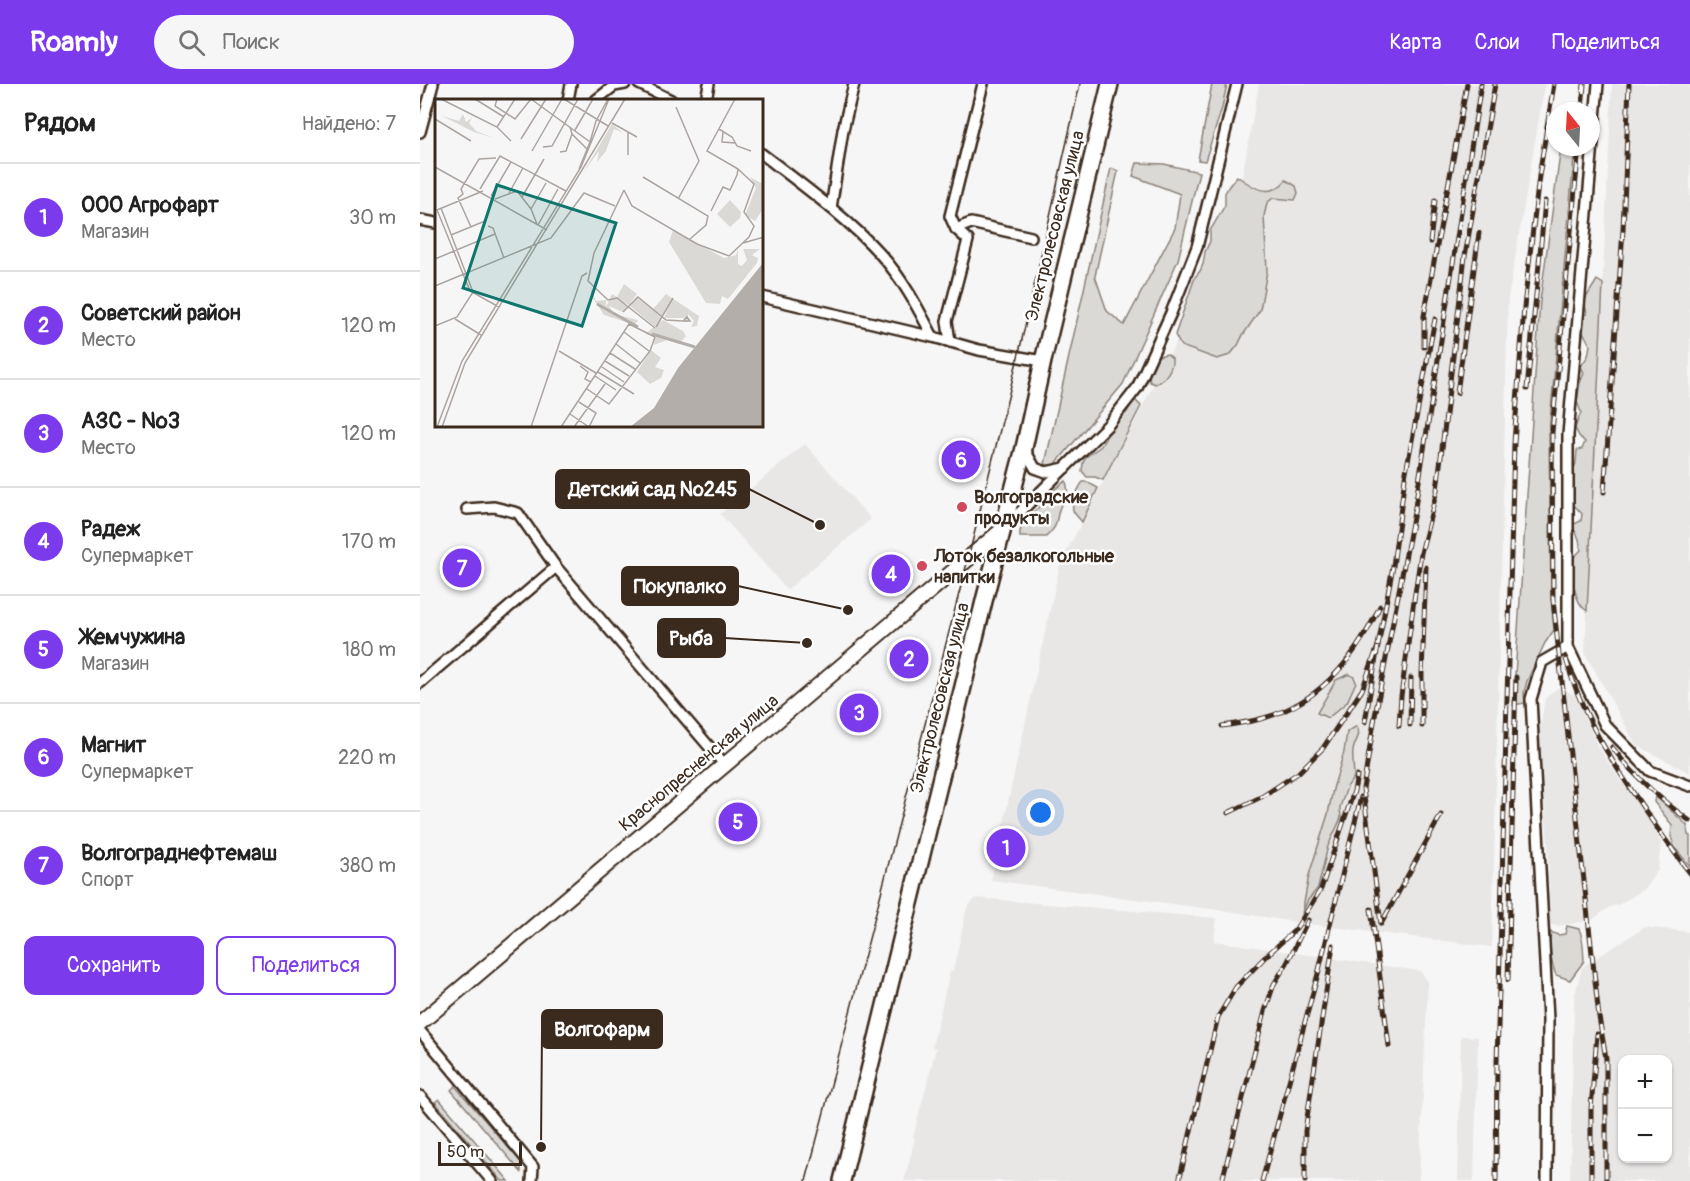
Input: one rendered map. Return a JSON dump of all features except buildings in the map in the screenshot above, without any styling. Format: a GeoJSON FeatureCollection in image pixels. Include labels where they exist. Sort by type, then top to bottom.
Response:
{"type":"FeatureCollection","features":[{"type":"Feature","properties":{"kind":"main road","name":"Электролесовская улица"},"geometry":{"type":"LineString","coordinates":[[842,1181],[1024,448],[1110,84]]}},
{"type":"Feature","properties":{"kind":"street"},"geometry":{"type":"LineString","coordinates":[[420,132],[433,84]]}},
{"type":"Feature","properties":{"kind":"street"},"geometry":{"type":"LineString","coordinates":[[568,99],[571,84]]}},
{"type":"Feature","properties":{"kind":"street"},"geometry":{"type":"LineString","coordinates":[[597,99],[615,86],[625,84]]}},
{"type":"Feature","properties":{"kind":"street"},"geometry":{"type":"LineString","coordinates":[[639,84],[669,99]]}},
{"type":"Feature","properties":{"kind":"street"},"geometry":{"type":"LineString","coordinates":[[706,99],[709,84]]}},
{"type":"Feature","properties":{"kind":"street"},"geometry":{"type":"LineString","coordinates":[[831,208],[843,130],[854,84]]}},
{"type":"Feature","properties":{"kind":"street"},"geometry":{"type":"LineString","coordinates":[[950,342],[947,321],[968,240],[956,229],[950,216],[983,84]]}},
{"type":"Feature","properties":{"kind":"street"},"geometry":{"type":"LineString","coordinates":[[1002,530],[1108,425],[1137,388],[1171,313],[1197,247],[1237,84]]}},
{"type":"Feature","properties":{"kind":"street"},"geometry":{"type":"LineString","coordinates":[[1598,84],[1568,435],[1568,647],[1605,725],[1650,771],[1690,786]]}},
{"type":"Feature","properties":{"kind":"street"},"geometry":{"type":"LineString","coordinates":[[764,156],[831,208],[882,255],[915,300],[933,337]]}},
{"type":"Feature","properties":{"kind":"street"},"geometry":{"type":"LineString","coordinates":[[420,219],[435,223]]}},
{"type":"Feature","properties":{"kind":"street"},"geometry":{"type":"LineString","coordinates":[[956,229],[971,223],[1031,237]]}},
{"type":"Feature","properties":{"kind":"street"},"geometry":{"type":"LineString","coordinates":[[764,297],[979,350],[1043,361]]}},
{"type":"Feature","properties":{"kind":"street"},"geometry":{"type":"LineString","coordinates":[[1024,448],[1035,468],[1046,472],[1065,468]]}},
{"type":"Feature","properties":{"kind":"street"},"geometry":{"type":"LineString","coordinates":[[467,509],[494,507],[518,513],[556,567],[724,764]]}},
{"type":"Feature","properties":{"kind":"street","name":"Краснопресненская улица"},"geometry":{"type":"LineString","coordinates":[[420,1023],[1002,530]]}},
{"type":"Feature","properties":{"kind":"street"},"geometry":{"type":"LineString","coordinates":[[420,682],[556,567]]}},
{"type":"Feature","properties":{"kind":"street"},"geometry":{"type":"LineString","coordinates":[[1547,1181],[1548,1018],[1531,699],[1542,662],[1568,647]]}},
{"type":"Feature","properties":{"kind":"street"},"geometry":{"type":"LineString","coordinates":[[420,1031],[533,1167],[532,1181]]}},
{"type":"Feature","properties":{"kind":"street"},"geometry":{"type":"LineString","coordinates":[[420,1096],[492,1181]]}},
{"type":"Feature","properties":{"kind":"shaded area"},"geometry":{"type":"Polygon","coordinates":[[[1212,84],[1227,84],[1205,161],[1198,160],[1212,84]]]}},
{"type":"Feature","properties":{"kind":"shaded area"},"geometry":{"type":"Polygon","coordinates":[[[1259,84],[1545,84],[1508,299],[1492,947],[991,880],[1060,564],[1231,237],[1259,84]]]}},
{"type":"Feature","properties":{"kind":"shaded area"},"geometry":{"type":"Polygon","coordinates":[[[1612,84],[1690,84],[1690,773],[1636,745],[1585,653],[1612,84]]]}},
{"type":"Feature","properties":{"kind":"shaded area"},"geometry":{"type":"Polygon","coordinates":[[[1560,156],[1574,156],[1549,432],[1551,596],[1554,630],[1545,643],[1527,681],[1524,693],[1525,703],[1513,705],[1540,301],[1560,156]]]}},
{"type":"Feature","properties":{"kind":"shaded area"},"geometry":{"type":"Polygon","coordinates":[[[1137,163],[1164,164],[1199,172],[1178,260],[1123,384],[1053,467],[1045,464],[1111,168],[1118,171],[1095,276],[1107,311],[1124,325],[1175,228],[1180,194],[1133,176],[1137,163]]]}},
{"type":"Feature","properties":{"kind":"shaded area"},"geometry":{"type":"Polygon","coordinates":[[[1237,176],[1261,190],[1274,189],[1286,180],[1296,186],[1298,193],[1295,200],[1273,198],[1267,203],[1264,216],[1267,271],[1260,310],[1230,355],[1217,359],[1181,346],[1175,335],[1195,277],[1203,264],[1210,241],[1210,231],[1225,205],[1225,193],[1237,176]]]}},
{"type":"Feature","properties":{"kind":"shaded area"},"geometry":{"type":"Polygon","coordinates":[[[1597,280],[1603,284],[1587,611],[1578,601],[1573,580],[1573,558],[1581,550],[1573,527],[1581,521],[1582,514],[1573,504],[1572,475],[1577,450],[1582,449],[1585,442],[1575,428],[1581,412],[1577,402],[1584,373],[1581,366],[1588,356],[1590,345],[1582,330],[1581,321],[1587,313],[1584,301],[1597,280]]]}},
{"type":"Feature","properties":{"kind":"shaded area"},"geometry":{"type":"Polygon","coordinates":[[[1167,354],[1172,358],[1168,374],[1155,384],[1150,382],[1150,372],[1155,359],[1157,356],[1167,354]]]}},
{"type":"Feature","properties":{"kind":"shaded area"},"geometry":{"type":"Polygon","coordinates":[[[1134,399],[1141,406],[1103,480],[1087,477],[1082,471],[1086,457],[1101,446],[1113,425],[1127,412],[1134,399]]]}},
{"type":"Feature","properties":{"kind":"shaded area"},"geometry":{"type":"Polygon","coordinates":[[[805,444],[871,519],[787,590],[720,514],[805,444]]]}},
{"type":"Feature","properties":{"kind":"shaded area"},"geometry":{"type":"Polygon","coordinates":[[[1066,481],[1067,494],[1051,532],[1046,537],[1020,537],[1025,521],[1054,490],[1066,481]]]}},
{"type":"Feature","properties":{"kind":"shaded area"},"geometry":{"type":"Polygon","coordinates":[[[1083,482],[1098,488],[1082,522],[1074,513],[1073,507],[1079,487],[1083,482]]]}},
{"type":"Feature","properties":{"kind":"shaded area"},"geometry":{"type":"Polygon","coordinates":[[[1349,674],[1356,682],[1347,702],[1328,718],[1317,713],[1336,680],[1349,674]]]}},
{"type":"Feature","properties":{"kind":"shaded area"},"geometry":{"type":"Polygon","coordinates":[[[1559,687],[1575,695],[1598,747],[1655,830],[1661,843],[1658,870],[1643,890],[1620,904],[1610,907],[1592,920],[1560,926],[1550,925],[1548,845],[1539,735],[1545,698],[1559,687]]]}},
{"type":"Feature","properties":{"kind":"shaded area"},"geometry":{"type":"Polygon","coordinates":[[[1357,726],[1358,736],[1353,754],[1354,777],[1347,787],[1340,807],[1341,818],[1328,846],[1318,888],[1308,900],[1302,914],[1309,875],[1328,814],[1347,732],[1357,726]]]}},
{"type":"Feature","properties":{"kind":"shaded area"},"geometry":{"type":"Polygon","coordinates":[[[1655,796],[1687,825],[1690,836],[1690,866],[1674,847],[1671,836],[1672,825],[1654,802],[1655,796]]]}},
{"type":"Feature","properties":{"kind":"shaded area"},"geometry":{"type":"Polygon","coordinates":[[[976,898],[1217,918],[1214,941],[1420,971],[1428,981],[1419,1181],[904,1181],[936,1048],[932,1047],[950,971],[953,971],[967,907],[976,898]]]}},
{"type":"Feature","properties":{"kind":"shaded area"},"geometry":{"type":"Polygon","coordinates":[[[1567,926],[1579,929],[1584,961],[1570,980],[1556,975],[1550,948],[1551,932],[1558,935],[1565,934],[1567,926]]]}},
{"type":"Feature","properties":{"kind":"shaded area"},"geometry":{"type":"Polygon","coordinates":[[[1645,927],[1690,932],[1690,1181],[1570,1181],[1574,998],[1582,967],[1645,927]]]}},
{"type":"Feature","properties":{"kind":"shaded area"},"geometry":{"type":"Polygon","coordinates":[[[1461,1036],[1478,1037],[1474,1181],[1458,1181],[1461,1036]]]}},
{"type":"Feature","properties":{"kind":"shaded area"},"geometry":{"type":"Polygon","coordinates":[[[455,1086],[521,1162],[521,1172],[451,1090],[455,1086]]]}},
{"type":"Feature","properties":{"kind":"shaded area"},"geometry":{"type":"Polygon","coordinates":[[[439,1099],[509,1181],[502,1181],[435,1102],[439,1099]]]}},
{"type":"Feature","properties":{"kind":"tram line"},"geometry":{"type":"LineString","coordinates":[[806,1181],[968,559],[1018,357],[1080,84]]}},
{"type":"Feature","properties":{"kind":"railway"},"geometry":{"type":"LineString","coordinates":[[1424,347],[1424,316],[1467,84]]}},
{"type":"Feature","properties":{"kind":"railway"},"geometry":{"type":"LineString","coordinates":[[1441,815],[1381,924],[1363,789],[1415,507],[1481,84]]}},
{"type":"Feature","properties":{"kind":"railway"},"geometry":{"type":"LineString","coordinates":[[1399,726],[1401,696],[1421,553],[1437,490],[1465,256],[1495,84]]}},
{"type":"Feature","properties":{"kind":"railway"},"geometry":{"type":"LineString","coordinates":[[1496,1181],[1497,1063],[1514,443],[1524,307],[1539,176],[1554,84]]}},
{"type":"Feature","properties":{"kind":"railway"},"geometry":{"type":"LineString","coordinates":[[1583,102],[1584,84]]}},
{"type":"Feature","properties":{"kind":"railway"},"geometry":{"type":"LineString","coordinates":[[1604,492],[1623,230],[1629,84]]}},
{"type":"Feature","properties":{"kind":"railway"},"geometry":{"type":"LineString","coordinates":[[1578,156],[1552,432],[1553,600],[1599,1017],[1606,1059],[1606,1181]]}},
{"type":"Feature","properties":{"kind":"railway"},"geometry":{"type":"LineString","coordinates":[[1430,242],[1435,200]]}},
{"type":"Feature","properties":{"kind":"railway"},"geometry":{"type":"LineString","coordinates":[[1527,389],[1545,201]]}},
{"type":"Feature","properties":{"kind":"railway"},"geometry":{"type":"LineString","coordinates":[[1457,393],[1479,233]]}},
{"type":"Feature","properties":{"kind":"railway"},"geometry":{"type":"LineString","coordinates":[[1378,646],[1393,566],[1405,477],[1435,319]]}},
{"type":"Feature","properties":{"kind":"railway"},"geometry":{"type":"LineString","coordinates":[[1422,726],[1426,567]]}},
{"type":"Feature","properties":{"kind":"railway"},"geometry":{"type":"LineString","coordinates":[[1222,726],[1243,723],[1284,711],[1319,689],[1348,660],[1380,606]]}},
{"type":"Feature","properties":{"kind":"railway"},"geometry":{"type":"LineString","coordinates":[[1228,813],[1263,796],[1298,773],[1323,748],[1362,690],[1378,646],[1365,722]]}},
{"type":"Feature","properties":{"kind":"railway"},"geometry":{"type":"LineString","coordinates":[[1566,659],[1586,713],[1603,745],[1668,844],[1690,873]]}},
{"type":"Feature","properties":{"kind":"railway"},"geometry":{"type":"LineString","coordinates":[[1508,980],[1516,677]]}},
{"type":"Feature","properties":{"kind":"railway"},"geometry":{"type":"LineString","coordinates":[[1410,725],[1411,678]]}},
{"type":"Feature","properties":{"kind":"railway"},"geometry":{"type":"LineString","coordinates":[[1612,747],[1648,787],[1690,821]]}},
{"type":"Feature","properties":{"kind":"railway"},"geometry":{"type":"LineString","coordinates":[[1179,1181],[1218,1017],[1236,987],[1295,930],[1321,889],[1357,776]]}},
{"type":"Feature","properties":{"kind":"railway"},"geometry":{"type":"LineString","coordinates":[[1262,1181],[1319,970],[1361,797]]}},
{"type":"Feature","properties":{"kind":"railway"},"geometry":{"type":"LineString","coordinates":[[1371,909],[1389,1046]]}},
{"type":"Feature","properties":{"kind":"railway"},"geometry":{"type":"LineString","coordinates":[[1222,1181],[1265,1011],[1274,984],[1308,920]]}},
{"type":"Feature","properties":{"kind":"railway"},"geometry":{"type":"LineString","coordinates":[[1305,1181],[1305,1131],[1333,945]]}},
{"type":"Feature","properties":{"kind":"railway"},"geometry":{"type":"LineString","coordinates":[[1591,1181],[1591,1109],[1597,1034]]}},
{"type":"Feature","properties":{"kind":"place","name":"Магнит"},"geometry":{"type":"Point","coordinates":[961,460]}},
{"type":"Feature","properties":{"kind":"place","name":"Волгоградские продукты"},"geometry":{"type":"Point","coordinates":[962,507]}},
{"type":"Feature","properties":{"kind":"place","name":"Детский сад №245"},"geometry":{"type":"Point","coordinates":[820,525]}},
{"type":"Feature","properties":{"kind":"place","name":"Лоток безалкогольные напитки"},"geometry":{"type":"Point","coordinates":[922,566]}},
{"type":"Feature","properties":{"kind":"place","name":"Волгограднефтемаш"},"geometry":{"type":"Point","coordinates":[462,568]}},
{"type":"Feature","properties":{"kind":"place","name":"Радеж"},"geometry":{"type":"Point","coordinates":[891,574]}},
{"type":"Feature","properties":{"kind":"place","name":"Покупалко"},"geometry":{"type":"Point","coordinates":[848,610]}},
{"type":"Feature","properties":{"kind":"place","name":"Рыба"},"geometry":{"type":"Point","coordinates":[807,643]}},
{"type":"Feature","properties":{"kind":"place","name":"Советский район"},"geometry":{"type":"Point","coordinates":[909,659]}},
{"type":"Feature","properties":{"kind":"place","name":"АЗС - №3"},"geometry":{"type":"Point","coordinates":[859,713]}},
{"type":"Feature","properties":{"kind":"place","name":"Жемчужина"},"geometry":{"type":"Point","coordinates":[738,822]}},
{"type":"Feature","properties":{"kind":"place","name":"ООО Агрофарт"},"geometry":{"type":"Point","coordinates":[1006,848]}},
{"type":"Feature","properties":{"kind":"place","name":"Волгофарм"},"geometry":{"type":"Point","coordinates":[541,1147]}}]}
